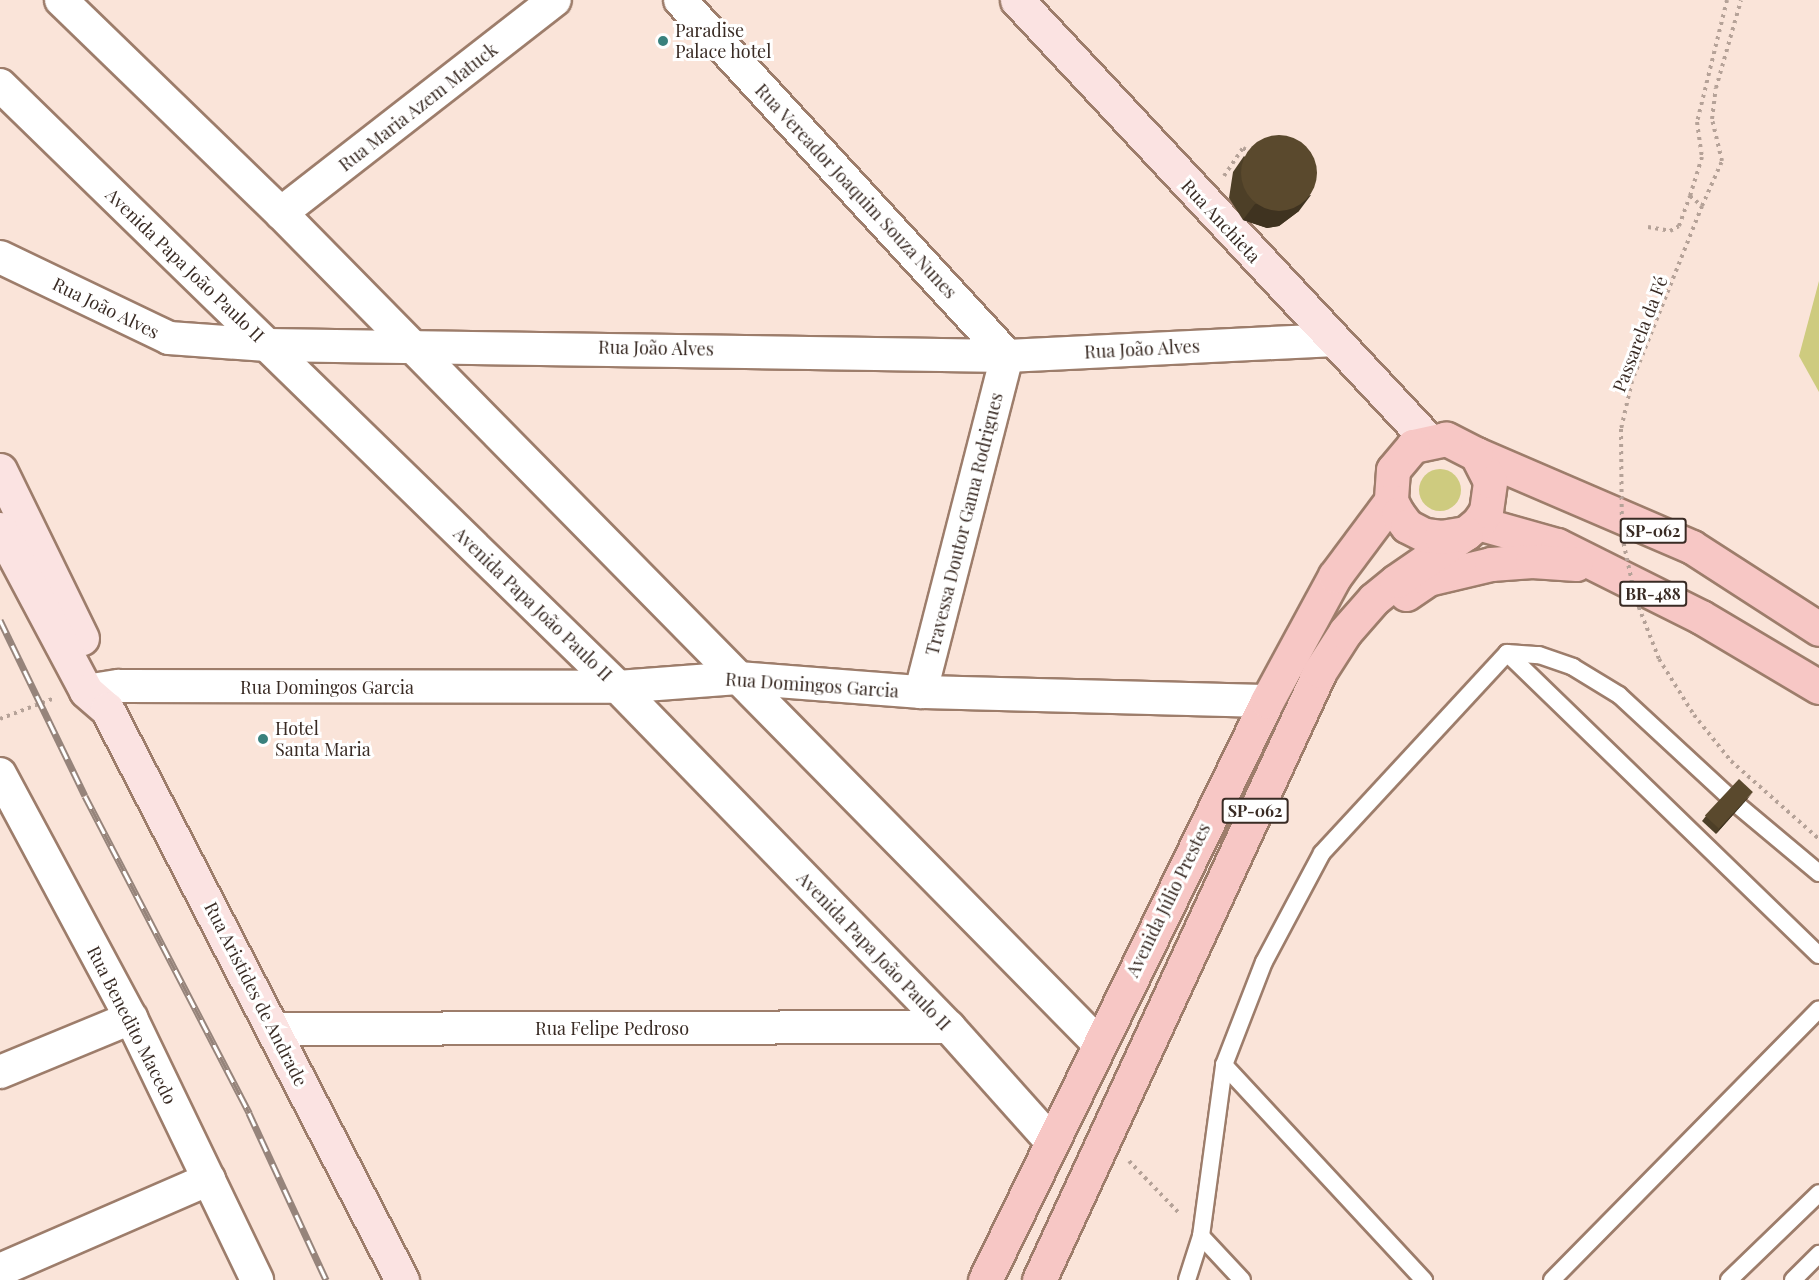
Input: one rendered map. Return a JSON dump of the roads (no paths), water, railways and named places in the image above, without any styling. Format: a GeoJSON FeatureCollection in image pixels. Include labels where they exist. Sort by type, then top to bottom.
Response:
{"type":"FeatureCollection","features":[{"type":"Feature","properties":{"kind":"main road","name":"Rua Anchieta"},"geometry":{"type":"LineString","coordinates":[[1017,0],[1331,340],[1428,440]]}},
{"type":"Feature","properties":{"kind":"main road","name":"SP-062"},"geometry":{"type":"LineString","coordinates":[[1428,440],[1446,439],[1692,547],[1819,629]]}},
{"type":"Feature","properties":{"kind":"main road"},"geometry":{"type":"LineString","coordinates":[[1428,440],[1413,446],[1393,470],[1391,501],[1407,526],[1425,535],[1472,528],[1488,503],[1490,481],[1476,454]]}},
{"type":"Feature","properties":{"kind":"main road","name":"Rua Aristides de Andrade"},"geometry":{"type":"LineString","coordinates":[[0,470],[100,695]]}},
{"type":"Feature","properties":{"kind":"main road","name":"Avenida Júlio Prestes"},"geometry":{"type":"LineString","coordinates":[[984,1280],[1050,1140],[1267,701],[1335,576],[1391,501]]}},
{"type":"Feature","properties":{"kind":"main road","name":"SP-062"},"geometry":{"type":"LineString","coordinates":[[1039,1280],[1320,671],[1344,632],[1374,599],[1472,528]]}},
{"type":"Feature","properties":{"kind":"main road","name":"BR-488"},"geometry":{"type":"LineString","coordinates":[[1472,528],[1557,545],[1701,617],[1819,687]]}},
{"type":"Feature","properties":{"kind":"main road","name":"Rua Aristides de Andrade"},"geometry":{"type":"LineString","coordinates":[[0,529],[100,695],[275,1029],[402,1280]]}},
{"type":"Feature","properties":{"kind":"main road"},"geometry":{"type":"LineString","coordinates":[[1320,671],[1391,603],[1428,579],[1491,564],[1532,561],[1595,566]]}},
{"type":"Feature","properties":{"kind":"main road"},"geometry":{"type":"LineString","coordinates":[[1104,1032],[1150,1040]]}},
{"type":"Feature","properties":{"kind":"street"},"geometry":{"type":"LineString","coordinates":[[61,0],[280,213],[738,678],[1104,1032]]}},
{"type":"Feature","properties":{"kind":"street","name":"Rua Maria Azem Matuck"},"geometry":{"type":"LineString","coordinates":[[280,213],[555,0]]}},
{"type":"Feature","properties":{"kind":"street","name":"Rua Vereador Joaquim Souza Nunes"},"geometry":{"type":"LineString","coordinates":[[680,0],[1007,356]]}},
{"type":"Feature","properties":{"kind":"street","name":"Avenida Papa João Paulo II"},"geometry":{"type":"LineString","coordinates":[[0,85],[618,687],[949,1027],[1050,1140]]}},
{"type":"Feature","properties":{"kind":"street","name":"Rua João Alves"},"geometry":{"type":"LineString","coordinates":[[0,257],[169,338],[267,345],[409,344],[1007,356],[1331,340]]}},
{"type":"Feature","properties":{"kind":"street","name":"Travessa Doutor Gama Rodrigues"},"geometry":{"type":"LineString","coordinates":[[921,692],[1007,356]]}},
{"type":"Feature","properties":{"kind":"street","name":"Rua Domingos Garcia"},"geometry":{"type":"LineString","coordinates":[[100,695],[618,687],[738,678],[921,692],[1267,701]]}},
{"type":"Feature","properties":{"kind":"street","name":"Rua Benedito Macedo"},"geometry":{"type":"LineString","coordinates":[[0,774],[131,1018],[257,1280]]}},
{"type":"Feature","properties":{"kind":"street"},"geometry":{"type":"LineString","coordinates":[[0,1072],[131,1018]]}},
{"type":"Feature","properties":{"kind":"street","name":"Rua Felipe Pedroso"},"geometry":{"type":"LineString","coordinates":[[275,1029],[949,1027]]}},
{"type":"Feature","properties":{"kind":"street"},"geometry":{"type":"LineString","coordinates":[[0,1270],[209,1179]]}},
{"type":"Feature","properties":{"kind":"lane"},"geometry":{"type":"LineString","coordinates":[[1507,653],[1539,655],[1573,667],[1619,695],[1726,794]]}},
{"type":"Feature","properties":{"kind":"lane"},"geometry":{"type":"LineString","coordinates":[[1507,653],[1819,955]]}},
{"type":"Feature","properties":{"kind":"lane"},"geometry":{"type":"LineString","coordinates":[[1186,1280],[1201,1236],[1224,1065],[1264,962],[1322,853],[1507,653]]}},
{"type":"Feature","properties":{"kind":"lane"},"geometry":{"type":"LineString","coordinates":[[1740,807],[1819,873]]}},
{"type":"Feature","properties":{"kind":"lane"},"geometry":{"type":"LineString","coordinates":[[1552,1280],[1819,1009]]}},
{"type":"Feature","properties":{"kind":"lane"},"geometry":{"type":"LineString","coordinates":[[1224,1065],[1424,1280]]}},
{"type":"Feature","properties":{"kind":"lane"},"geometry":{"type":"LineString","coordinates":[[1729,1280],[1819,1193]]}},
{"type":"Feature","properties":{"kind":"lane"},"geometry":{"type":"LineString","coordinates":[[1201,1236],[1242,1280]]}},
{"type":"Feature","properties":{"kind":"lane"},"geometry":{"type":"LineString","coordinates":[[1793,1280],[1819,1254]]}},
{"type":"Feature","properties":{"kind":"railway"},"geometry":{"type":"LineString","coordinates":[[0,620],[85,796],[249,1113],[326,1280]]}},
{"type":"Feature","properties":{"kind":"place","name":"Paradise Palace hotel"},"geometry":{"type":"Point","coordinates":[663,41]}},
{"type":"Feature","properties":{"kind":"place","name":"Hotel Santa Maria"},"geometry":{"type":"Point","coordinates":[263,739]}}]}
